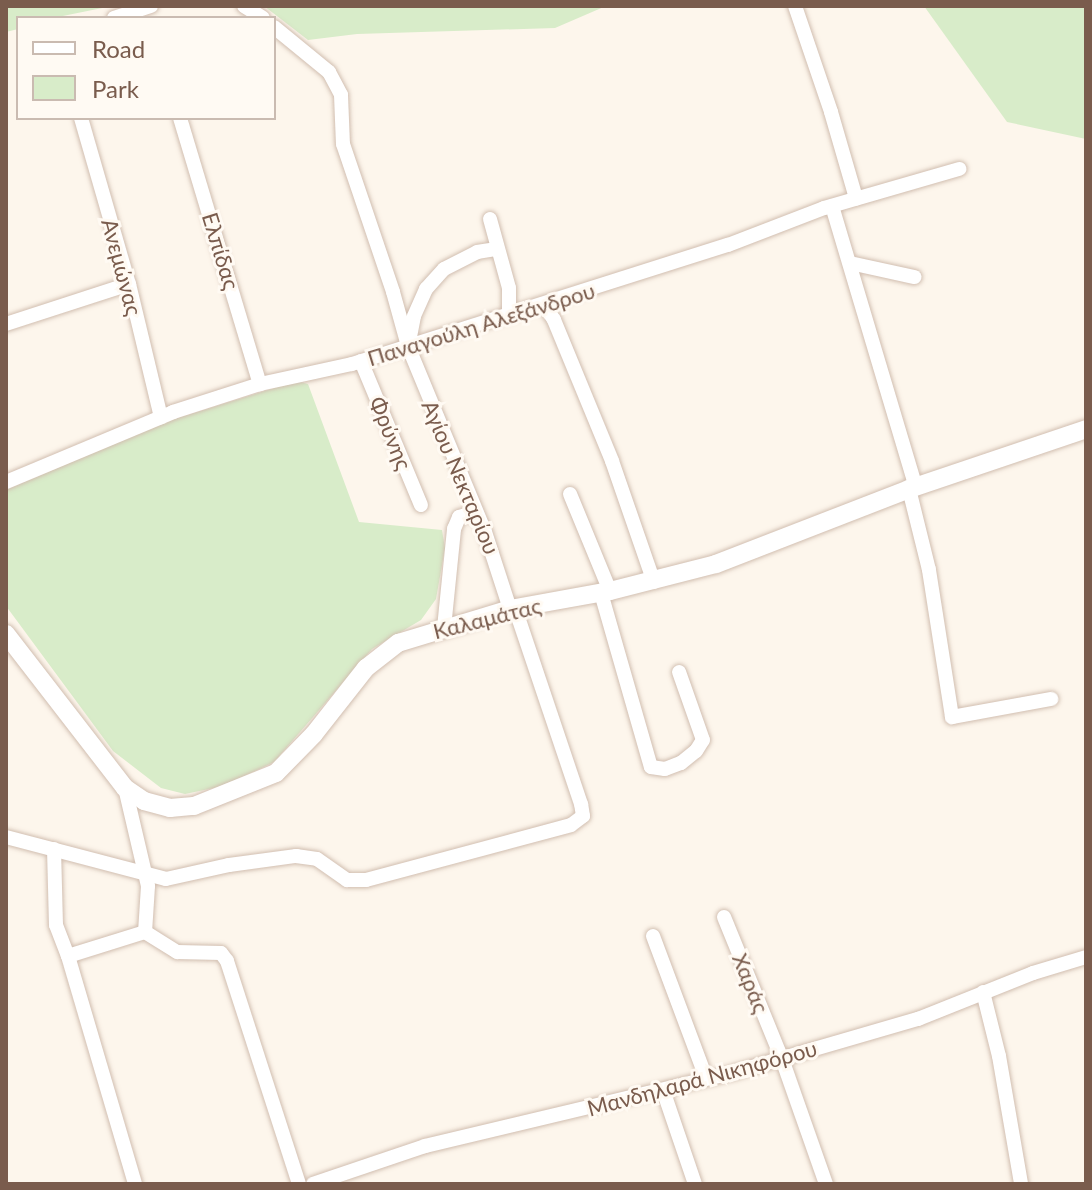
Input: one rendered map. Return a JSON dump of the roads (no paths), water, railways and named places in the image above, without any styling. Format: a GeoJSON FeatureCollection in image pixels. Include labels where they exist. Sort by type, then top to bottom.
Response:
{"type":"FeatureCollection","features":[{"type":"Feature","properties":{"kind":"street"},"geometry":{"type":"LineString","coordinates":[[795,6],[856,198]]}},
{"type":"Feature","properties":{"kind":"street"},"geometry":{"type":"LineString","coordinates":[[124,16],[148,11]]}},
{"type":"Feature","properties":{"kind":"street","name":"Αγίου Νεκταρίου"},"geometry":{"type":"LineString","coordinates":[[145,875],[166,879],[229,865],[296,856],[317,859],[347,880],[366,880],[571,825],[583,816],[497,561],[408,346],[343,144],[341,95],[329,72],[276,29]]}},
{"type":"Feature","properties":{"kind":"street","name":"Ανεμώνας"},"geometry":{"type":"LineString","coordinates":[[82,120],[129,284],[161,417]]}},
{"type":"Feature","properties":{"kind":"street","name":"Ελπίδας"},"geometry":{"type":"LineString","coordinates":[[181,120],[260,384]]}},
{"type":"Feature","properties":{"kind":"street","name":"Παναγούλη Αλεξάνδρου"},"geometry":{"type":"LineString","coordinates":[[6,482],[161,417],[260,384],[361,361],[728,245],[752,233],[856,198],[959,169]]}},
{"type":"Feature","properties":{"kind":"street"},"geometry":{"type":"LineString","coordinates":[[832,206],[913,488],[952,717],[1051,699]]}},
{"type":"Feature","properties":{"kind":"street"},"geometry":{"type":"LineString","coordinates":[[490,219],[509,288],[509,315]]}},
{"type":"Feature","properties":{"kind":"street"},"geometry":{"type":"LineString","coordinates":[[408,346],[414,316],[426,289],[444,269],[477,252],[497,249]]}},
{"type":"Feature","properties":{"kind":"street"},"geometry":{"type":"LineString","coordinates":[[850,263],[914,277]]}},
{"type":"Feature","properties":{"kind":"street"},"geometry":{"type":"LineString","coordinates":[[6,324],[129,284]]}},
{"type":"Feature","properties":{"kind":"street"},"geometry":{"type":"LineString","coordinates":[[543,304],[554,320],[612,461],[654,582]]}},
{"type":"Feature","properties":{"kind":"street","name":"Φρύνης"},"geometry":{"type":"LineString","coordinates":[[361,361],[421,505]]}},
{"type":"Feature","properties":{"kind":"street","name":"Καλαμάτας"},"geometry":{"type":"LineString","coordinates":[[6,634],[125,788],[144,801],[170,808],[194,806],[276,773],[314,734],[366,668],[398,643],[512,609],[654,582],[716,564],[913,488],[1086,429]]}},
{"type":"Feature","properties":{"kind":"street"},"geometry":{"type":"LineString","coordinates":[[570,494],[605,592],[651,767],[665,769],[681,763],[696,751],[703,740],[679,672]]}},
{"type":"Feature","properties":{"kind":"street"},"geometry":{"type":"LineString","coordinates":[[444,628],[454,529],[459,517],[469,514],[477,517]]}},
{"type":"Feature","properties":{"kind":"street"},"geometry":{"type":"LineString","coordinates":[[125,788],[145,875],[148,904],[145,932]]}},
{"type":"Feature","properties":{"kind":"street"},"geometry":{"type":"LineString","coordinates":[[6,837],[145,875]]}},
{"type":"Feature","properties":{"kind":"street"},"geometry":{"type":"LineString","coordinates":[[54,849],[56,925],[68,956],[135,1184]]}},
{"type":"Feature","properties":{"kind":"street","name":"Χαράς"},"geometry":{"type":"LineString","coordinates":[[724,917],[782,1059],[826,1184]]}},
{"type":"Feature","properties":{"kind":"street"},"geometry":{"type":"LineString","coordinates":[[68,956],[145,932],[177,952],[221,953],[227,961],[299,1184]]}},
{"type":"Feature","properties":{"kind":"street"},"geometry":{"type":"LineString","coordinates":[[653,936],[706,1078]]}},
{"type":"Feature","properties":{"kind":"street","name":"Μανδηλαρά Νικηφόρου"},"geometry":{"type":"LineString","coordinates":[[313,1184],[425,1146],[782,1059],[918,1019],[983,992],[1086,957]]}},
{"type":"Feature","properties":{"kind":"street"},"geometry":{"type":"LineString","coordinates":[[983,992],[999,1056],[1021,1184]]}},
{"type":"Feature","properties":{"kind":"street"},"geometry":{"type":"LineString","coordinates":[[663,1090],[695,1184]]}}]}
